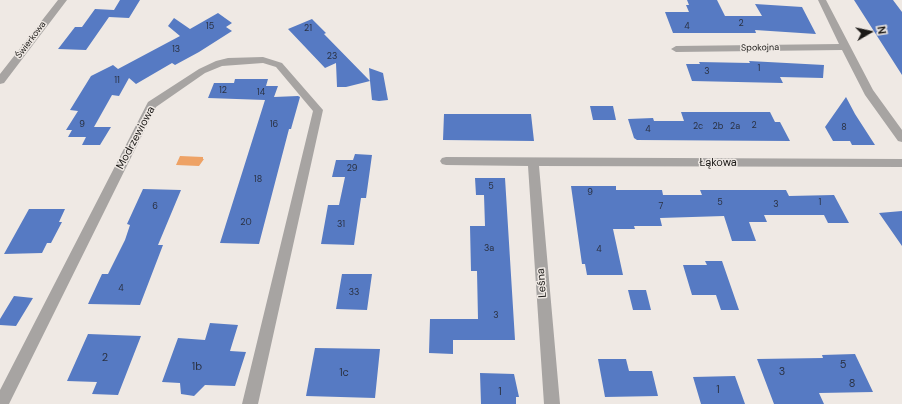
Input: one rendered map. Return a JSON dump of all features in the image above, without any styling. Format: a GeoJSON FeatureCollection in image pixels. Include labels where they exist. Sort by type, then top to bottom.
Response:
{"type":"FeatureCollection","features":[{"type":"Feature","properties":{"kind":"street","name":"Świerkowa"},"geometry":{"type":"LineString","coordinates":[[0,81],[62,0]]}},
{"type":"Feature","properties":{"kind":"street"},"geometry":{"type":"LineString","coordinates":[[822,0],[845,48],[869,92],[902,138]]}},
{"type":"Feature","properties":{"kind":"street","name":"Spokojna"},"geometry":{"type":"LineString","coordinates":[[676,49],[845,48]]}},
{"type":"Feature","properties":{"kind":"street","name":"Modrzewiowa"},"geometry":{"type":"LineString","coordinates":[[2,404],[152,105],[202,71],[228,60],[264,60],[279,66],[318,110],[250,404]]}},
{"type":"Feature","properties":{"kind":"street","name":"Łąkowa"},"geometry":{"type":"LineString","coordinates":[[446,161],[902,163]]}},
{"type":"Feature","properties":{"kind":"street","name":"Leśna"},"geometry":{"type":"LineString","coordinates":[[533,162],[552,404]]}},
{"type":"Feature","properties":{"kind":"shaded area"},"geometry":{"type":"Polygon","coordinates":[[[180,156],[203,157],[204,159],[199,166],[176,165],[180,156]]]}},
{"type":"Feature","properties":{"kind":"building"},"geometry":{"type":"Polygon","coordinates":[[[120,0],[140,0],[129,18],[109,17],[86,50],[58,49],[75,27],[82,27],[95,9],[114,10],[120,0]]]}},
{"type":"Feature","properties":{"kind":"building"},"geometry":{"type":"Polygon","coordinates":[[[687,0],[717,0],[725,16],[762,16],[755,4],[802,7],[816,34],[755,30],[756,33],[673,33],[665,12],[689,12],[686,5],[689,5],[687,0]]]}},
{"type":"Feature","properties":{"kind":"building"},"geometry":{"type":"Polygon","coordinates":[[[854,0],[893,0],[902,12],[902,75],[854,0]]]}},
{"type":"Feature","properties":{"kind":"building"},"geometry":{"type":"Polygon","coordinates":[[[218,13],[232,23],[226,27],[232,31],[199,52],[175,65],[172,63],[136,84],[129,78],[119,96],[112,95],[94,127],[111,127],[100,145],[82,145],[86,137],[68,137],[72,130],[66,130],[78,111],[70,110],[91,76],[113,65],[118,69],[180,36],[168,26],[174,18],[190,29],[218,13]]]}},
{"type":"Feature","properties":{"kind":"building"},"geometry":{"type":"Polygon","coordinates":[[[312,19],[326,33],[324,34],[370,81],[346,87],[337,87],[336,63],[325,68],[288,29],[312,19]]]}},
{"type":"Feature","properties":{"kind":"building"},"geometry":{"type":"Polygon","coordinates":[[[749,61],[824,65],[823,78],[780,77],[783,83],[692,81],[686,64],[700,64],[699,62],[750,63],[749,61]]]}},
{"type":"Feature","properties":{"kind":"building"},"geometry":{"type":"Polygon","coordinates":[[[369,68],[383,73],[388,100],[372,100],[369,68]]]}},
{"type":"Feature","properties":{"kind":"building"},"geometry":{"type":"Polygon","coordinates":[[[235,79],[268,79],[266,86],[278,86],[274,97],[300,97],[291,129],[289,129],[259,244],[220,243],[265,100],[208,98],[214,83],[234,83],[235,79]]]}},
{"type":"Feature","properties":{"kind":"building"},"geometry":{"type":"Polygon","coordinates":[[[846,97],[875,145],[852,145],[850,141],[833,141],[825,127],[846,97]]]}},
{"type":"Feature","properties":{"kind":"building"},"geometry":{"type":"Polygon","coordinates":[[[590,106],[613,106],[616,120],[593,120],[590,106]]]}},
{"type":"Feature","properties":{"kind":"building"},"geometry":{"type":"Polygon","coordinates":[[[681,112],[770,112],[775,122],[780,122],[790,141],[637,140],[634,138],[628,119],[653,118],[654,121],[684,121],[681,112]]]}},
{"type":"Feature","properties":{"kind":"building"},"geometry":{"type":"Polygon","coordinates":[[[444,114],[531,114],[534,141],[443,140],[444,114]]]}},
{"type":"Feature","properties":{"kind":"building"},"geometry":{"type":"Polygon","coordinates":[[[355,154],[372,155],[366,198],[361,198],[354,245],[321,244],[328,205],[339,205],[345,177],[332,177],[336,160],[353,160],[355,154]]]}},
{"type":"Feature","properties":{"kind":"building"},"geometry":{"type":"Polygon","coordinates":[[[475,178],[505,178],[515,340],[453,340],[453,354],[429,353],[430,319],[478,319],[477,271],[471,271],[470,226],[485,226],[484,195],[476,195],[475,178]]]}},
{"type":"Feature","properties":{"kind":"building"},"geometry":{"type":"Polygon","coordinates":[[[571,186],[616,186],[616,190],[662,190],[663,195],[702,195],[700,190],[786,190],[789,196],[834,195],[849,223],[828,223],[824,215],[764,215],[767,222],[749,222],[756,241],[732,241],[724,216],[660,218],[662,226],[634,226],[635,229],[613,229],[623,275],[587,275],[585,264],[582,264],[571,186]]]}},
{"type":"Feature","properties":{"kind":"building"},"geometry":{"type":"Polygon","coordinates":[[[143,189],[181,190],[158,245],[163,245],[140,305],[88,304],[102,274],[108,274],[125,240],[130,225],[127,224],[143,189]]]}},
{"type":"Feature","properties":{"kind":"building"},"geometry":{"type":"Polygon","coordinates":[[[29,209],[65,209],[59,222],[62,222],[51,243],[47,243],[42,253],[4,254],[29,209]]]}},
{"type":"Feature","properties":{"kind":"building"},"geometry":{"type":"Polygon","coordinates":[[[902,211],[902,246],[879,213],[902,211]]]}},
{"type":"Feature","properties":{"kind":"building"},"geometry":{"type":"Polygon","coordinates":[[[705,261],[722,261],[739,310],[721,310],[716,295],[692,295],[683,265],[707,265],[705,261]]]}},
{"type":"Feature","properties":{"kind":"building"},"geometry":{"type":"Polygon","coordinates":[[[342,274],[372,274],[367,310],[336,309],[342,274]]]}},
{"type":"Feature","properties":{"kind":"building"},"geometry":{"type":"Polygon","coordinates":[[[628,290],[646,290],[651,310],[633,310],[628,290]]]}},
{"type":"Feature","properties":{"kind":"building"},"geometry":{"type":"Polygon","coordinates":[[[14,296],[33,298],[16,326],[0,325],[0,319],[14,296]]]}},
{"type":"Feature","properties":{"kind":"building"},"geometry":{"type":"Polygon","coordinates":[[[210,323],[238,325],[230,351],[246,352],[235,386],[205,385],[194,396],[181,394],[180,383],[162,382],[178,338],[205,340],[210,323]]]}},
{"type":"Feature","properties":{"kind":"building"},"geometry":{"type":"Polygon","coordinates":[[[88,334],[141,336],[118,395],[92,394],[97,382],[67,381],[88,334]]]}},
{"type":"Feature","properties":{"kind":"building"},"geometry":{"type":"Polygon","coordinates":[[[315,348],[380,349],[375,398],[306,396],[315,348]]]}},
{"type":"Feature","properties":{"kind":"building"},"geometry":{"type":"Polygon","coordinates":[[[855,354],[873,392],[819,393],[824,404],[774,404],[757,359],[823,358],[822,355],[855,354]]]}},
{"type":"Feature","properties":{"kind":"building"},"geometry":{"type":"Polygon","coordinates":[[[598,359],[626,359],[629,371],[652,371],[658,396],[605,397],[598,359]]]}},
{"type":"Feature","properties":{"kind":"building"},"geometry":{"type":"Polygon","coordinates":[[[480,373],[514,374],[519,397],[516,397],[516,404],[481,404],[480,373]]]}},
{"type":"Feature","properties":{"kind":"building"},"geometry":{"type":"Polygon","coordinates":[[[735,376],[745,404],[701,404],[693,377],[735,376]]]}}]}
